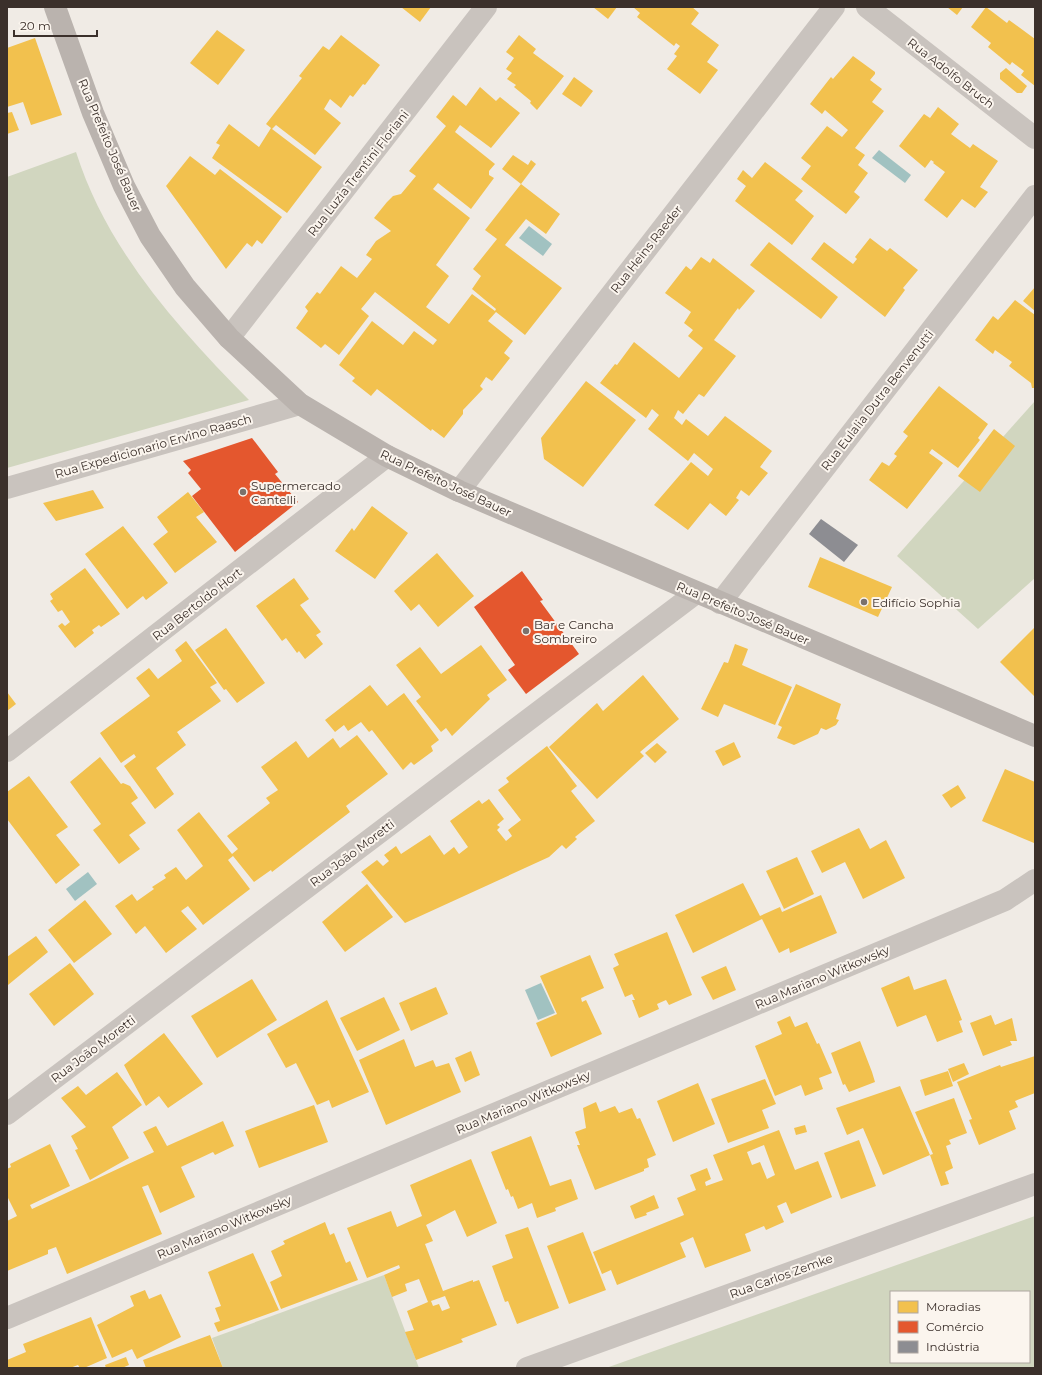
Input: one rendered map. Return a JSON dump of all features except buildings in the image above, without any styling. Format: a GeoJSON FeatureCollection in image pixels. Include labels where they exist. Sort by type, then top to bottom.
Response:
{"type":"FeatureCollection","features":[{"type":"Feature","properties":{"kind":"street","name":"Rua Prefeito José Bauer"},"geometry":{"type":"LineString","coordinates":[[55,7],[93,113],[124,186],[150,236],[185,287],[229,338],[300,404],[387,456],[459,491],[1035,736]]}},
{"type":"Feature","properties":{"kind":"street","name":"Rua Luzia Trentini Floriani"},"geometry":{"type":"LineString","coordinates":[[229,338],[486,7]]}},
{"type":"Feature","properties":{"kind":"street","name":"Rua Heins Raeder"},"geometry":{"type":"LineString","coordinates":[[459,491],[834,7]]}},
{"type":"Feature","properties":{"kind":"street","name":"Rua Adolfo Bruch"},"geometry":{"type":"LineString","coordinates":[[868,7],[1035,138]]}},
{"type":"Feature","properties":{"kind":"street","name":"Rua Eulalia Dutra Benvenutti"},"geometry":{"type":"LineString","coordinates":[[720,603],[1035,196]]}},
{"type":"Feature","properties":{"kind":"street","name":"Rua Expedicionario Ervino Raasch"},"geometry":{"type":"LineString","coordinates":[[7,488],[300,404]]}},
{"type":"Feature","properties":{"kind":"street","name":"Rua Bertoldo Hort"},"geometry":{"type":"LineString","coordinates":[[7,752],[387,456]]}},
{"type":"Feature","properties":{"kind":"street","name":"Rua João Moretti"},"geometry":{"type":"LineString","coordinates":[[7,1114],[696,593]]}},
{"type":"Feature","properties":{"kind":"street","name":"Rua Mariano Witkowsky"},"geometry":{"type":"LineString","coordinates":[[7,1318],[1005,900],[1035,880]]}},
{"type":"Feature","properties":{"kind":"street","name":"Rua Carlos Zemke"},"geometry":{"type":"LineString","coordinates":[[527,1368],[1035,1184]]}},
{"type":"Feature","properties":{"kind":"green space"},"geometry":{"type":"Polygon","coordinates":[[[76,152],[89,188],[106,222],[126,255],[171,316],[222,373],[249,400],[7,468],[7,177],[76,152]]]}},
{"type":"Feature","properties":{"kind":"green space"},"geometry":{"type":"Polygon","coordinates":[[[1035,401],[1035,578],[978,629],[897,556],[1035,401]]]}},
{"type":"Feature","properties":{"kind":"green space"},"geometry":{"type":"Polygon","coordinates":[[[1035,1216],[1035,1368],[606,1368],[1035,1216]]]}},
{"type":"Feature","properties":{"kind":"green space"},"geometry":{"type":"Polygon","coordinates":[[[384,1275],[419,1368],[223,1368],[212,1338],[384,1275]]]}},
{"type":"Feature","properties":{"kind":"water"},"geometry":{"type":"Polygon","coordinates":[[[879,150],[911,175],[905,183],[872,158],[879,150]]]}},
{"type":"Feature","properties":{"kind":"water"},"geometry":{"type":"Polygon","coordinates":[[[529,226],[552,244],[543,256],[519,238],[529,226]]]}},
{"type":"Feature","properties":{"kind":"water"},"geometry":{"type":"Polygon","coordinates":[[[88,872],[97,884],[75,901],[66,889],[88,872]]]}},
{"type":"Feature","properties":{"kind":"water"},"geometry":{"type":"Polygon","coordinates":[[[541,983],[555,1013],[538,1020],[525,990],[541,983]]]}},
{"type":"Feature","properties":{"kind":"place","name":"Supermercado Cantelli"},"geometry":{"type":"Point","coordinates":[243,492]}},
{"type":"Feature","properties":{"kind":"place","name":"Edifício Sophia"},"geometry":{"type":"Point","coordinates":[864,602]}},
{"type":"Feature","properties":{"kind":"place","name":"Bar e Cancha Sombreiro"},"geometry":{"type":"Point","coordinates":[526,631]}}]}
